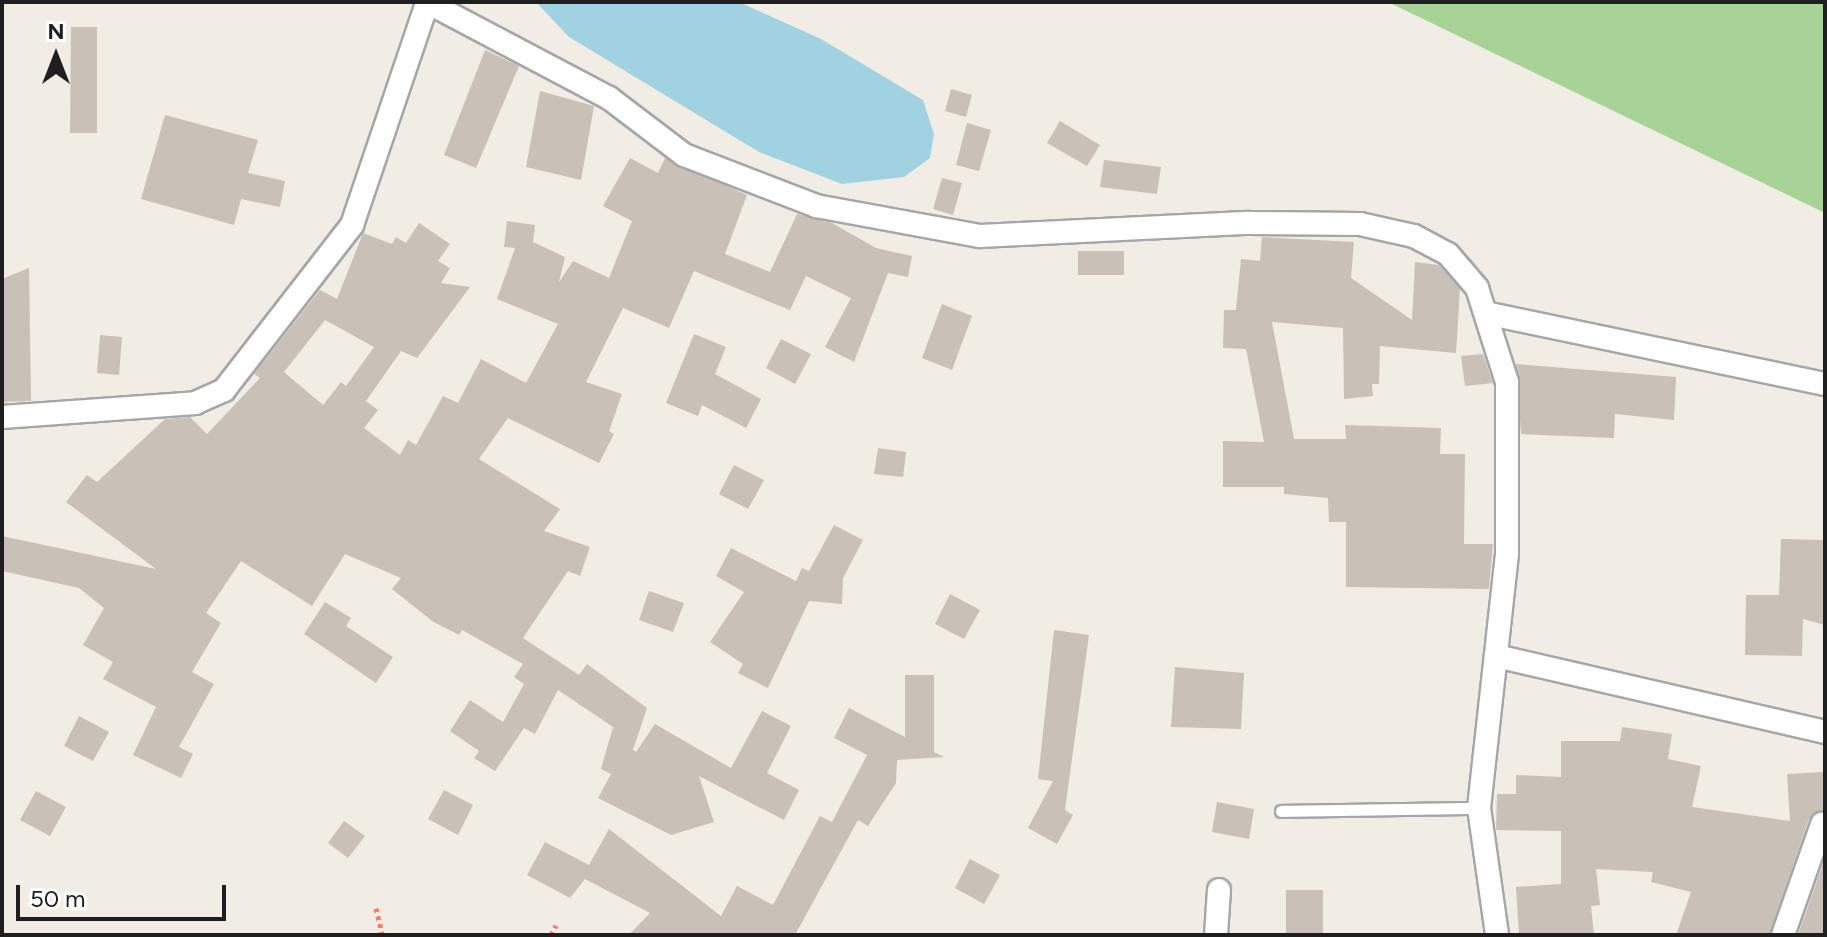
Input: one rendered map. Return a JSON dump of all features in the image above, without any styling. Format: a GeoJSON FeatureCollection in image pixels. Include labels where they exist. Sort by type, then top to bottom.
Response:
{"type":"FeatureCollection","features":[{"type":"Feature","properties":{"kind":"street"},"geometry":{"type":"LineString","coordinates":[[2,417],[195,403],[224,390],[352,225],[427,3],[609,98],[684,155],[816,206],[980,236],[1249,223],[1360,224],[1414,236],[1448,254],[1477,288],[1490,314],[1507,382],[1507,554],[1479,808],[1497,935]]}},
{"type":"Feature","properties":{"kind":"street"},"geometry":{"type":"LineString","coordinates":[[1490,314],[1825,384]]}},
{"type":"Feature","properties":{"kind":"street"},"geometry":{"type":"LineString","coordinates":[[1496,656],[1825,732]]}},
{"type":"Feature","properties":{"kind":"street"},"geometry":{"type":"LineString","coordinates":[[1783,935],[1822,824]]}},
{"type":"Feature","properties":{"kind":"street"},"geometry":{"type":"LineString","coordinates":[[1216,935],[1219,890]]}},
{"type":"Feature","properties":{"kind":"lane"},"geometry":{"type":"LineString","coordinates":[[1281,811],[1479,808]]}},
{"type":"Feature","properties":{"kind":"path"},"geometry":{"type":"LineString","coordinates":[[376,908],[382,935]]}},
{"type":"Feature","properties":{"kind":"path"},"geometry":{"type":"LineString","coordinates":[[551,935],[556,925]]}},
{"type":"Feature","properties":{"kind":"green space"},"geometry":{"type":"Polygon","coordinates":[[[1388,2],[1825,2],[1825,213],[1388,2]]]}},
{"type":"Feature","properties":{"kind":"water"},"geometry":{"type":"Polygon","coordinates":[[[536,2],[739,2],[821,39],[923,100],[934,134],[930,158],[904,177],[842,184],[759,152],[569,37],[536,2]]]}},
{"type":"Feature","properties":{"kind":"building"},"geometry":{"type":"Polygon","coordinates":[[[71,27],[97,27],[97,133],[70,133],[71,27]]]}},
{"type":"Feature","properties":{"kind":"building"},"geometry":{"type":"Polygon","coordinates":[[[485,50],[519,66],[476,168],[444,155],[485,50]]]}},
{"type":"Feature","properties":{"kind":"building"},"geometry":{"type":"Polygon","coordinates":[[[951,89],[972,95],[966,117],[945,111],[951,89]]]}},
{"type":"Feature","properties":{"kind":"building"},"geometry":{"type":"Polygon","coordinates":[[[540,91],[594,106],[581,180],[526,167],[540,91]]]}},
{"type":"Feature","properties":{"kind":"building"},"geometry":{"type":"Polygon","coordinates":[[[165,115],[258,140],[248,173],[285,181],[280,207],[241,199],[234,225],[141,199],[165,115]]]}},
{"type":"Feature","properties":{"kind":"building"},"geometry":{"type":"Polygon","coordinates":[[[1060,121],[1100,145],[1087,166],[1047,143],[1060,121]]]}},
{"type":"Feature","properties":{"kind":"building"},"geometry":{"type":"Polygon","coordinates":[[[967,123],[991,130],[979,171],[956,165],[967,123]]]}},
{"type":"Feature","properties":{"kind":"building"},"geometry":{"type":"Polygon","coordinates":[[[630,158],[658,173],[665,158],[747,195],[725,254],[770,272],[797,214],[832,223],[876,248],[912,256],[908,277],[888,273],[854,362],[825,347],[851,298],[806,276],[790,310],[694,271],[669,328],[623,308],[586,382],[622,394],[609,431],[614,434],[599,463],[508,418],[479,459],[560,509],[544,531],[590,547],[580,576],[568,571],[523,638],[579,675],[587,664],[647,708],[633,750],[636,752],[655,724],[731,768],[762,711],[791,726],[767,773],[799,790],[784,820],[699,776],[714,822],[671,835],[598,798],[611,774],[601,769],[613,727],[558,690],[535,734],[524,728],[495,771],[474,758],[479,751],[450,731],[470,700],[503,722],[524,684],[514,677],[523,664],[462,630],[459,635],[432,621],[392,589],[401,578],[345,554],[312,606],[241,561],[206,613],[221,623],[192,672],[214,684],[179,747],[193,754],[181,778],[133,755],[156,707],[103,679],[113,662],[83,645],[104,608],[79,588],[2,571],[2,536],[156,569],[66,502],[87,475],[97,482],[165,419],[190,417],[207,434],[260,378],[254,374],[320,290],[337,299],[363,233],[392,244],[396,237],[406,243],[419,223],[450,244],[438,261],[450,268],[441,283],[470,287],[417,358],[401,351],[366,401],[378,410],[364,428],[400,455],[408,440],[416,445],[443,396],[458,403],[481,359],[526,383],[558,324],[497,299],[515,248],[504,247],[507,221],[535,225],[533,242],[565,257],[559,282],[573,261],[609,278],[632,221],[603,206],[630,158]],[[325,320],[284,372],[323,405],[341,382],[346,386],[374,347],[325,320]]]}},
{"type":"Feature","properties":{"kind":"building"},"geometry":{"type":"Polygon","coordinates":[[[1104,160],[1161,167],[1157,194],[1100,187],[1104,160]]]}},
{"type":"Feature","properties":{"kind":"building"},"geometry":{"type":"Polygon","coordinates":[[[942,178],[962,183],[953,215],[933,209],[942,178]]]}},
{"type":"Feature","properties":{"kind":"building"},"geometry":{"type":"Polygon","coordinates":[[[1262,237],[1354,242],[1351,278],[1412,320],[1415,262],[1439,265],[1460,289],[1456,353],[1380,346],[1379,384],[1372,384],[1373,396],[1344,399],[1343,328],[1272,322],[1294,439],[1346,439],[1345,425],[1441,428],[1440,454],[1465,454],[1464,544],[1493,544],[1489,589],[1346,587],[1346,522],[1329,522],[1328,498],[1284,494],[1284,487],[1223,487],[1223,441],[1264,442],[1246,349],[1223,348],[1224,310],[1236,310],[1241,259],[1260,261],[1262,237]]]}},
{"type":"Feature","properties":{"kind":"building"},"geometry":{"type":"Polygon","coordinates":[[[1078,251],[1124,251],[1124,275],[1078,275],[1078,251]]]}},
{"type":"Feature","properties":{"kind":"building"},"geometry":{"type":"Polygon","coordinates":[[[29,268],[31,401],[2,402],[2,279],[29,268]]]}},
{"type":"Feature","properties":{"kind":"building"},"geometry":{"type":"Polygon","coordinates":[[[942,304],[972,316],[952,370],[922,358],[942,304]]]}},
{"type":"Feature","properties":{"kind":"building"},"geometry":{"type":"Polygon","coordinates":[[[694,334],[726,347],[715,374],[761,399],[746,428],[702,405],[698,416],[666,403],[694,334]]]}},
{"type":"Feature","properties":{"kind":"building"},"geometry":{"type":"Polygon","coordinates":[[[100,335],[122,337],[119,375],[97,373],[100,335]]]}},
{"type":"Feature","properties":{"kind":"building"},"geometry":{"type":"Polygon","coordinates":[[[781,339],[811,354],[795,384],[766,368],[781,339]]]}},
{"type":"Feature","properties":{"kind":"building"},"geometry":{"type":"Polygon","coordinates":[[[1483,354],[1493,383],[1465,386],[1461,356],[1483,354]]]}},
{"type":"Feature","properties":{"kind":"building"},"geometry":{"type":"Polygon","coordinates":[[[1516,364],[1676,377],[1674,420],[1615,414],[1614,438],[1521,434],[1516,364]]]}},
{"type":"Feature","properties":{"kind":"building"},"geometry":{"type":"Polygon","coordinates":[[[878,448],[906,452],[903,477],[874,474],[878,448]]]}},
{"type":"Feature","properties":{"kind":"building"},"geometry":{"type":"Polygon","coordinates":[[[734,465],[764,480],[748,509],[719,494],[734,465]]]}},
{"type":"Feature","properties":{"kind":"building"},"geometry":{"type":"Polygon","coordinates":[[[834,525],[863,540],[843,578],[842,604],[809,601],[768,688],[738,673],[743,664],[710,642],[744,592],[716,576],[731,548],[796,581],[802,568],[809,571],[834,525]]]}},
{"type":"Feature","properties":{"kind":"building"},"geometry":{"type":"Polygon","coordinates":[[[1781,539],[1825,540],[1825,625],[1803,619],[1802,656],[1745,655],[1746,595],[1779,595],[1781,539]]]}},
{"type":"Feature","properties":{"kind":"building"},"geometry":{"type":"Polygon","coordinates":[[[649,591],[684,603],[673,632],[639,620],[649,591]]]}},
{"type":"Feature","properties":{"kind":"building"},"geometry":{"type":"Polygon","coordinates":[[[950,594],[980,610],[964,639],[935,624],[950,594]]]}},
{"type":"Feature","properties":{"kind":"building"},"geometry":{"type":"Polygon","coordinates":[[[325,602],[351,618],[346,626],[393,657],[376,683],[304,634],[325,602]]]}},
{"type":"Feature","properties":{"kind":"building"},"geometry":{"type":"Polygon","coordinates":[[[1054,630],[1089,635],[1065,810],[1073,815],[1057,844],[1028,828],[1053,781],[1038,779],[1054,630]]]}},
{"type":"Feature","properties":{"kind":"building"},"geometry":{"type":"Polygon","coordinates":[[[1175,667],[1244,673],[1241,729],[1171,727],[1175,667]]]}},
{"type":"Feature","properties":{"kind":"building"},"geometry":{"type":"Polygon","coordinates":[[[905,675],[934,675],[934,752],[944,757],[897,760],[896,783],[868,826],[858,820],[795,935],[629,935],[650,913],[585,879],[570,898],[527,875],[545,842],[589,865],[609,829],[721,916],[737,886],[773,905],[820,816],[832,822],[867,755],[834,738],[849,708],[905,737],[905,675]]]}},
{"type":"Feature","properties":{"kind":"building"},"geometry":{"type":"Polygon","coordinates":[[[79,716],[109,732],[93,761],[64,746],[79,716]]]}},
{"type":"Feature","properties":{"kind":"building"},"geometry":{"type":"Polygon","coordinates":[[[1622,727],[1672,734],[1668,759],[1701,766],[1692,807],[1790,821],[1787,774],[1825,772],[1825,811],[1809,819],[1769,935],[1676,935],[1691,892],[1651,882],[1653,872],[1596,869],[1600,905],[1591,906],[1594,935],[1519,935],[1516,887],[1561,884],[1561,831],[1496,830],[1497,794],[1516,794],[1516,775],[1561,777],[1561,741],[1620,741],[1622,727]]]}},
{"type":"Feature","properties":{"kind":"building"},"geometry":{"type":"Polygon","coordinates":[[[444,790],[473,805],[458,835],[428,819],[444,790]]]}},
{"type":"Feature","properties":{"kind":"building"},"geometry":{"type":"Polygon","coordinates":[[[36,791],[66,807],[50,836],[20,820],[36,791]]]}},
{"type":"Feature","properties":{"kind":"building"},"geometry":{"type":"Polygon","coordinates":[[[1217,802],[1254,809],[1249,839],[1212,832],[1217,802]]]}},
{"type":"Feature","properties":{"kind":"building"},"geometry":{"type":"Polygon","coordinates":[[[344,821],[365,836],[348,858],[328,843],[344,821]]]}},
{"type":"Feature","properties":{"kind":"building"},"geometry":{"type":"Polygon","coordinates":[[[1825,858],[1825,935],[1798,935],[1825,858]]]}},
{"type":"Feature","properties":{"kind":"building"},"geometry":{"type":"Polygon","coordinates":[[[970,859],[1000,875],[984,904],[955,888],[970,859]]]}},
{"type":"Feature","properties":{"kind":"building"},"geometry":{"type":"Polygon","coordinates":[[[1286,890],[1323,890],[1323,935],[1286,935],[1286,890]]]}}]}
